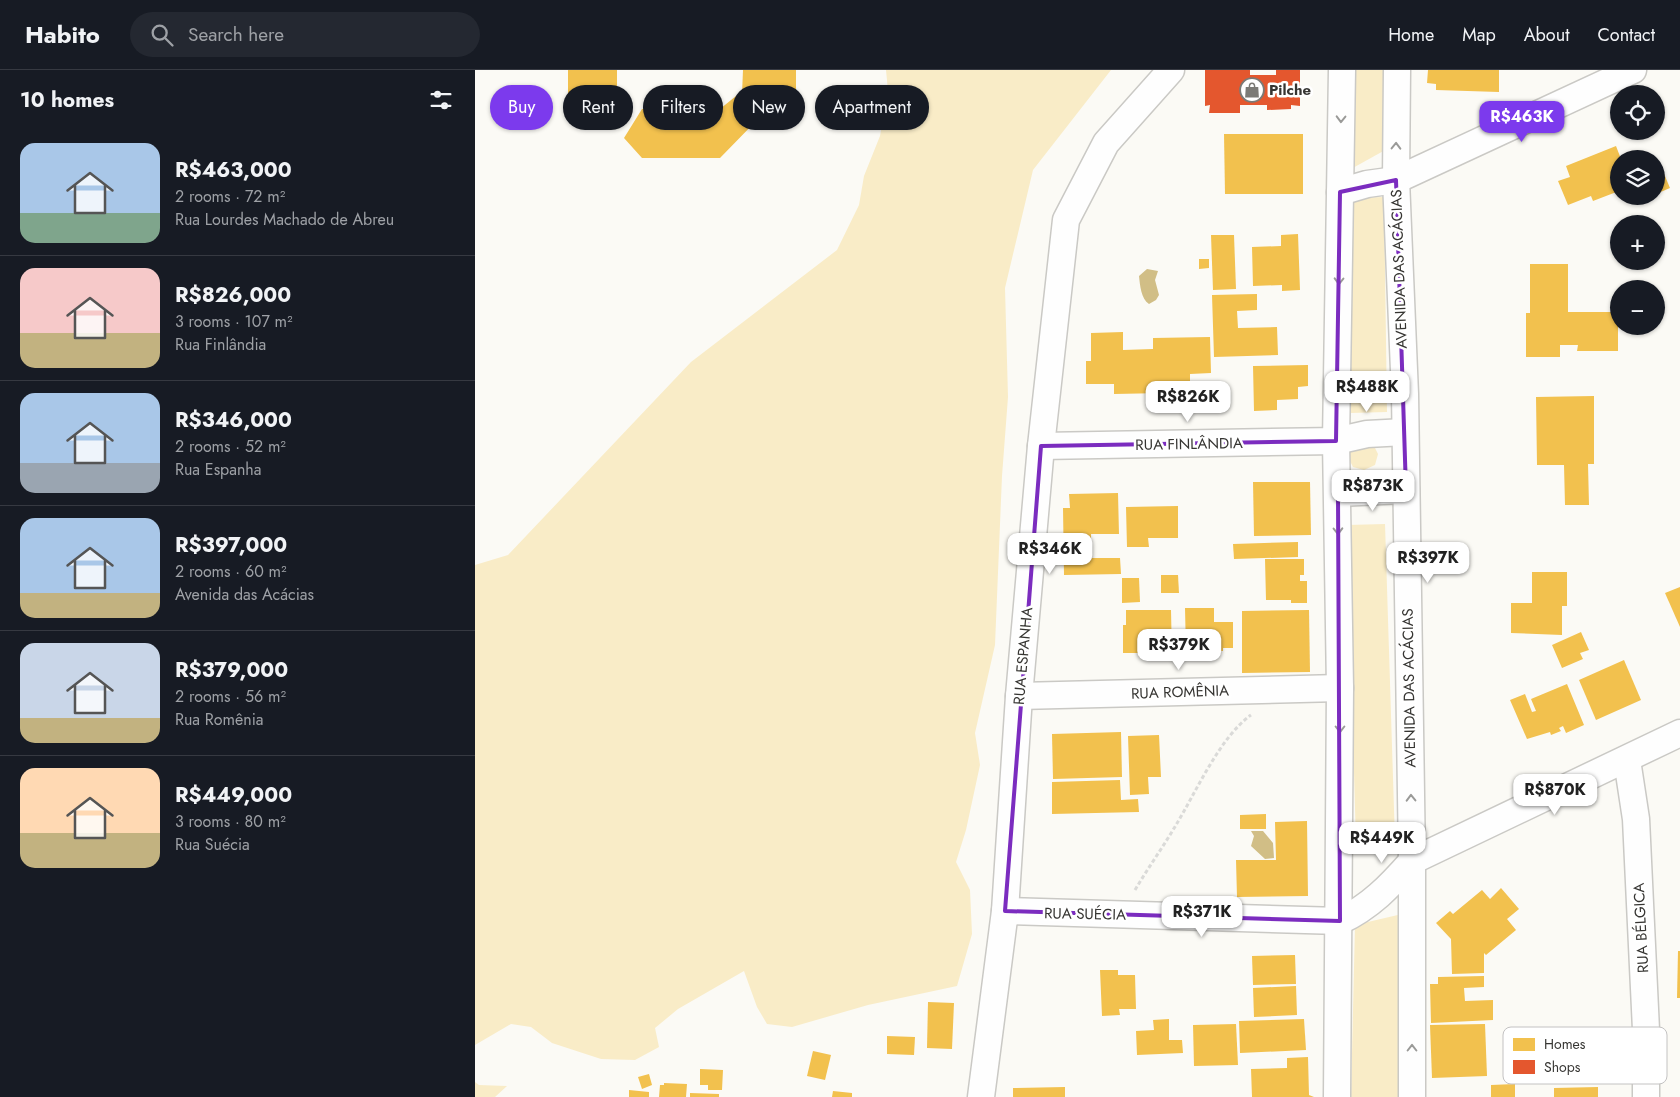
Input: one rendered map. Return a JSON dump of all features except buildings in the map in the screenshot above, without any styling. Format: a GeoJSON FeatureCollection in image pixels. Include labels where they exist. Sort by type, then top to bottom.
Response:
{"type":"FeatureCollection","features":[{"type":"Feature","properties":{"kind":"street","name":"RUA ESPANHA"},"geometry":{"type":"LineString","coordinates":[[981,1097],[1005,912],[1019,696],[1041,446],[1066,220],[1105,143],[1171,70]]}},
{"type":"Feature","properties":{"kind":"street"},"geometry":{"type":"LineString","coordinates":[[1337,1097],[1341,688],[1336,441],[1342,70]]}},
{"type":"Feature","properties":{"kind":"street","name":"AVENIDA DAS ACÁCIAS"},"geometry":{"type":"LineString","coordinates":[[1397,70],[1396,180],[1405,432],[1412,861],[1411,1097]]}},
{"type":"Feature","properties":{"kind":"street"},"geometry":{"type":"LineString","coordinates":[[1341,192],[1367,184],[1396,180],[1633,70]]}},
{"type":"Feature","properties":{"kind":"street","name":"RUA FINLÂNDIA"},"geometry":{"type":"LineString","coordinates":[[1041,446],[1336,441],[1367,434],[1405,432]]}},
{"type":"Feature","properties":{"kind":"street"},"geometry":{"type":"LineString","coordinates":[[1338,493],[1406,490]]}},
{"type":"Feature","properties":{"kind":"street","name":"RUA ROMÊNIA"},"geometry":{"type":"LineString","coordinates":[[1019,696],[1341,688]]}},
{"type":"Feature","properties":{"kind":"street"},"geometry":{"type":"LineString","coordinates":[[1412,861],[1627,760],[1680,733]]}},
{"type":"Feature","properties":{"kind":"street","name":"RUA BÉLGICA"},"geometry":{"type":"LineString","coordinates":[[1627,760],[1637,819],[1646,1027]]}},
{"type":"Feature","properties":{"kind":"street","name":"RUA SUÉCIA"},"geometry":{"type":"LineString","coordinates":[[1005,912],[1340,921],[1361,910],[1386,891],[1412,861]]}},
{"type":"Feature","properties":{"kind":"street","name":"RUA BÉLGICA"},"geometry":{"type":"LineString","coordinates":[[1646,1084],[1646,1097]]}},
{"type":"Feature","properties":{"kind":"path"},"geometry":{"type":"LineString","coordinates":[[1133,894],[1208,769],[1240,723],[1256,711]]}},
{"type":"Feature","properties":{"kind":"highlighted area"},"geometry":{"type":"Polygon","coordinates":[[[1396,180],[1406,490],[1338,493],[1340,921],[1005,911],[1041,446],[1336,441],[1340,192],[1396,180]]]}},
{"type":"Feature","properties":{"kind":"shaded area"},"geometry":{"type":"Polygon","coordinates":[[[886,70],[1111,70],[1033,170],[1005,288],[1008,397],[1002,476],[995,645],[975,733],[980,765],[966,830],[956,862],[970,890],[972,934],[957,986],[868,1005],[792,1027],[767,1024],[757,1007],[744,971],[678,1009],[655,1028],[659,1047],[635,1060],[601,1059],[552,1043],[531,1027],[511,1024],[475,1045],[475,565],[508,555],[691,362],[837,250],[859,205],[864,176],[881,130],[929,130],[929,85],[887,85],[886,70]]]}},
{"type":"Feature","properties":{"kind":"shaded area"},"geometry":{"type":"Polygon","coordinates":[[[1353,70],[1387,70],[1387,149],[1351,169],[1353,70]]]}},
{"type":"Feature","properties":{"kind":"shaded area"},"geometry":{"type":"Polygon","coordinates":[[[1384,197],[1387,412],[1350,413],[1347,198],[1384,197]]]}},
{"type":"Feature","properties":{"kind":"shaded area"},"geometry":{"type":"Polygon","coordinates":[[[1147,269],[1158,271],[1155,280],[1159,295],[1156,300],[1149,304],[1146,302],[1140,287],[1139,276],[1147,269]]]}},
{"type":"Feature","properties":{"kind":"shaded area"},"geometry":{"type":"Polygon","coordinates":[[[1373,444],[1378,454],[1375,465],[1364,470],[1353,467],[1348,457],[1351,445],[1373,444]]]}},
{"type":"Feature","properties":{"kind":"shaded area"},"geometry":{"type":"Polygon","coordinates":[[[1385,524],[1395,841],[1356,843],[1347,525],[1385,524]]]}},
{"type":"Feature","properties":{"kind":"shaded area"},"geometry":{"type":"Polygon","coordinates":[[[1251,831],[1263,831],[1273,843],[1274,858],[1265,859],[1251,846],[1254,836],[1251,831]]]}},
{"type":"Feature","properties":{"kind":"shaded area"},"geometry":{"type":"Polygon","coordinates":[[[1402,914],[1400,1097],[1351,1097],[1355,925],[1402,914]]]}},
{"type":"Feature","properties":{"kind":"shaded area"},"geometry":{"type":"Polygon","coordinates":[[[475,1082],[479,1085],[507,1086],[495,1097],[475,1097],[475,1082]]]}},
{"type":"Feature","properties":{"kind":"place","name":"Pilche"},"geometry":{"type":"Point","coordinates":[1252,90]}}]}
